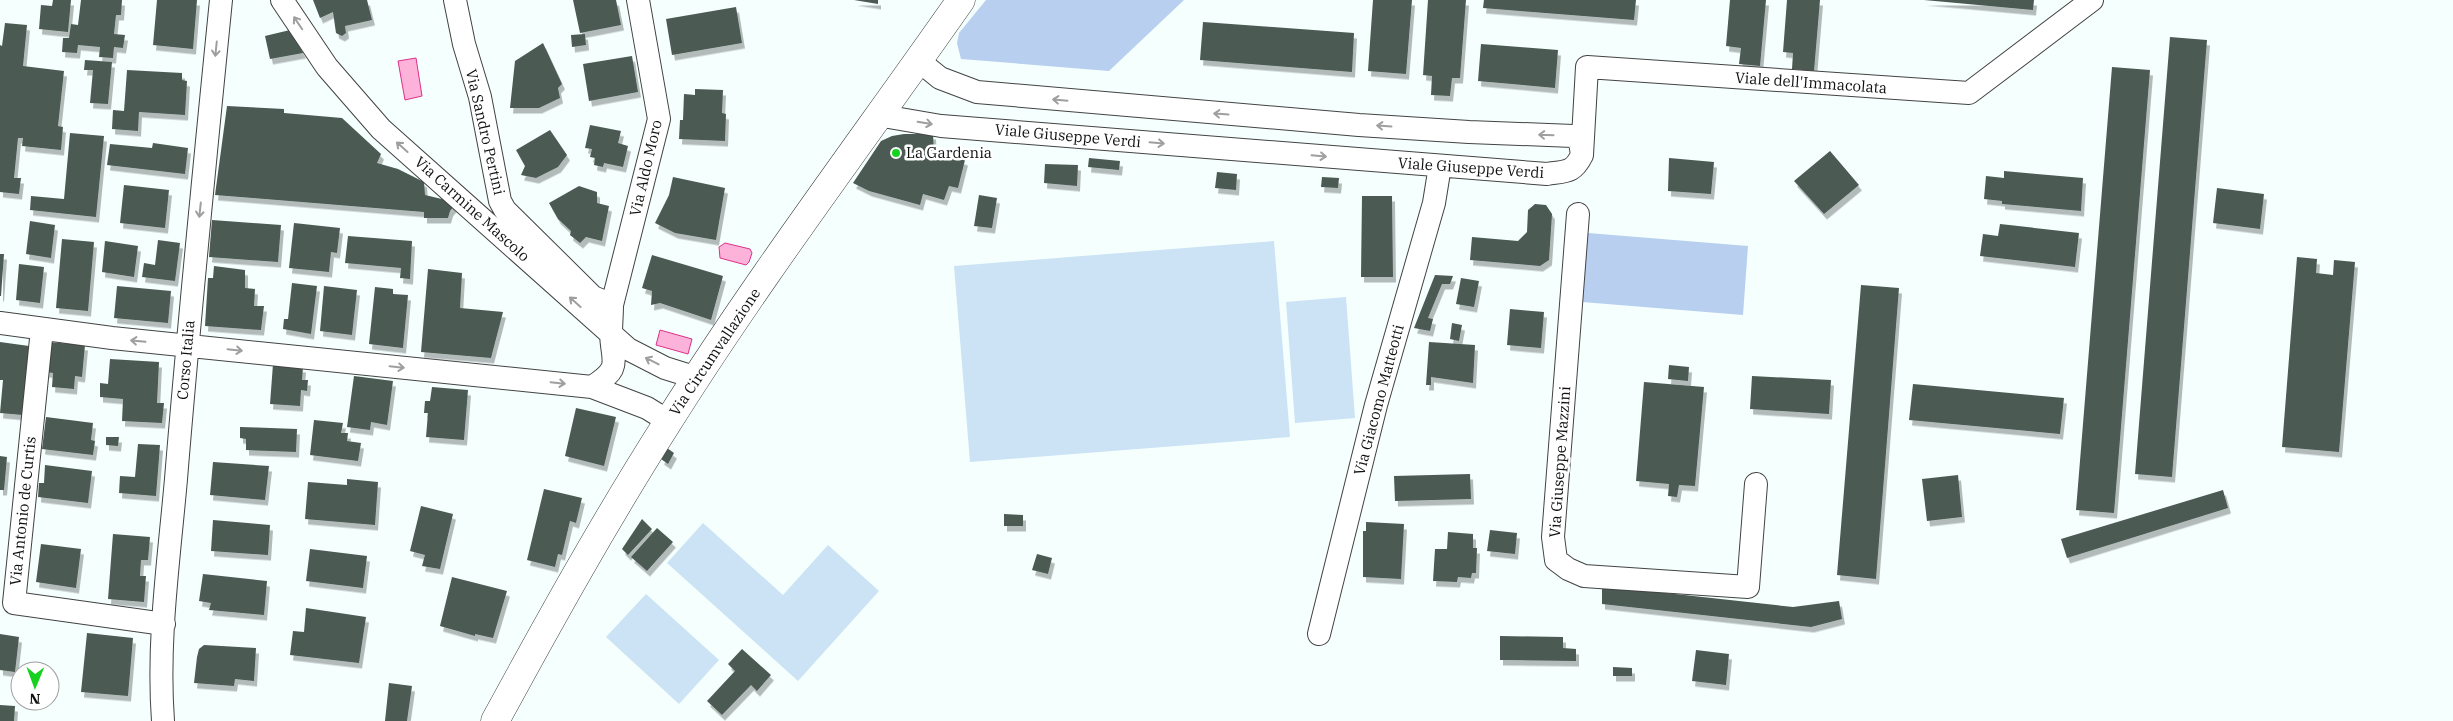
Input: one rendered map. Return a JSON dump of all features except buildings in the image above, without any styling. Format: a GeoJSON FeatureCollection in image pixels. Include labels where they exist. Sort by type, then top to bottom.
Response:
{"type":"FeatureCollection","features":[{"type":"Feature","properties":{"kind":"street","name":"Corso Italia"},"geometry":{"type":"LineString","coordinates":[[163,721],[164,624],[186,345],[221,0]]}},
{"type":"Feature","properties":{"kind":"street","name":"Via Carmine Mascolo"},"geometry":{"type":"LineString","coordinates":[[282,0],[327,67],[382,128],[611,335],[628,348],[665,368],[697,378]]}},
{"type":"Feature","properties":{"kind":"street","name":"Via Sandro Pertini"},"geometry":{"type":"LineString","coordinates":[[455,0],[464,44],[480,97],[500,201],[505,210],[593,297],[612,306]]}},
{"type":"Feature","properties":{"kind":"street","name":"Via Aldo Moro"},"geometry":{"type":"LineString","coordinates":[[592,387],[605,379],[615,361],[611,335],[612,306],[659,119],[638,0]]}},
{"type":"Feature","properties":{"kind":"street","name":"Via Circumvallazione"},"geometry":{"type":"LineString","coordinates":[[495,721],[552,617],[668,421],[877,115],[919,61],[961,0]]}},
{"type":"Feature","properties":{"kind":"street","name":"Viale dell'Immacolata"},"geometry":{"type":"LineString","coordinates":[[1582,154],[1587,67],[1969,93],[2092,0]]}},
{"type":"Feature","properties":{"kind":"street"},"geometry":{"type":"LineString","coordinates":[[919,61],[940,78],[977,92],[1349,124],[1469,132],[1573,136],[1580,142],[1582,154]]}},
{"type":"Feature","properties":{"kind":"street","name":"Viale Giuseppe Verdi"},"geometry":{"type":"LineString","coordinates":[[877,115],[940,126],[1547,174],[1570,171],[1576,166],[1582,154]]}},
{"type":"Feature","properties":{"kind":"street","name":"Via Giacomo Matteotti"},"geometry":{"type":"LineString","coordinates":[[1319,634],[1376,405],[1434,203],[1440,166]]}},
{"type":"Feature","properties":{"kind":"street","name":"Via Giuseppe Mazzini"},"geometry":{"type":"LineString","coordinates":[[1578,214],[1553,537],[1556,560],[1568,569],[1584,576],[1748,587],[1756,484]]}},
{"type":"Feature","properties":{"kind":"street"},"geometry":{"type":"LineString","coordinates":[[0,323],[186,345],[592,387],[638,404],[668,421]]}},
{"type":"Feature","properties":{"kind":"street","name":"Via Antonio de Curtis"},"geometry":{"type":"LineString","coordinates":[[42,329],[14,603],[164,624]]}},
{"type":"Feature","properties":{"kind":"shaded area"},"geometry":{"type":"Polygon","coordinates":[[[986,0],[1184,0],[1109,71],[961,59],[957,43],[959,33],[986,0]]]}},
{"type":"Feature","properties":{"kind":"shaded area"},"geometry":{"type":"Polygon","coordinates":[[[416,58],[422,96],[405,100],[398,61],[416,58]]]}},
{"type":"Feature","properties":{"kind":"shaded area"},"geometry":{"type":"Polygon","coordinates":[[[1588,233],[1748,246],[1743,315],[1582,302],[1588,233]]]}},
{"type":"Feature","properties":{"kind":"shaded area"},"geometry":{"type":"Polygon","coordinates":[[[1274,241],[1290,437],[970,462],[954,266],[1274,241]]]}},
{"type":"Feature","properties":{"kind":"shaded area"},"geometry":{"type":"Polygon","coordinates":[[[725,243],[750,249],[752,253],[749,262],[746,265],[720,258],[719,247],[725,243]]]}},
{"type":"Feature","properties":{"kind":"shaded area"},"geometry":{"type":"Polygon","coordinates":[[[1346,297],[1355,418],[1295,423],[1286,302],[1346,297]]]}},
{"type":"Feature","properties":{"kind":"shaded area"},"geometry":{"type":"Polygon","coordinates":[[[660,330],[692,339],[688,354],[656,345],[660,330]]]}},
{"type":"Feature","properties":{"kind":"shaded area"},"geometry":{"type":"Polygon","coordinates":[[[703,523],[783,595],[828,545],[879,591],[798,681],[667,563],[703,523]]]}},
{"type":"Feature","properties":{"kind":"shaded area"},"geometry":{"type":"Polygon","coordinates":[[[646,594],[719,660],[679,704],[606,637],[646,594]]]}},
{"type":"Feature","properties":{"kind":"place","name":"La Gardenia"},"geometry":{"type":"Point","coordinates":[896,153]}}]}
